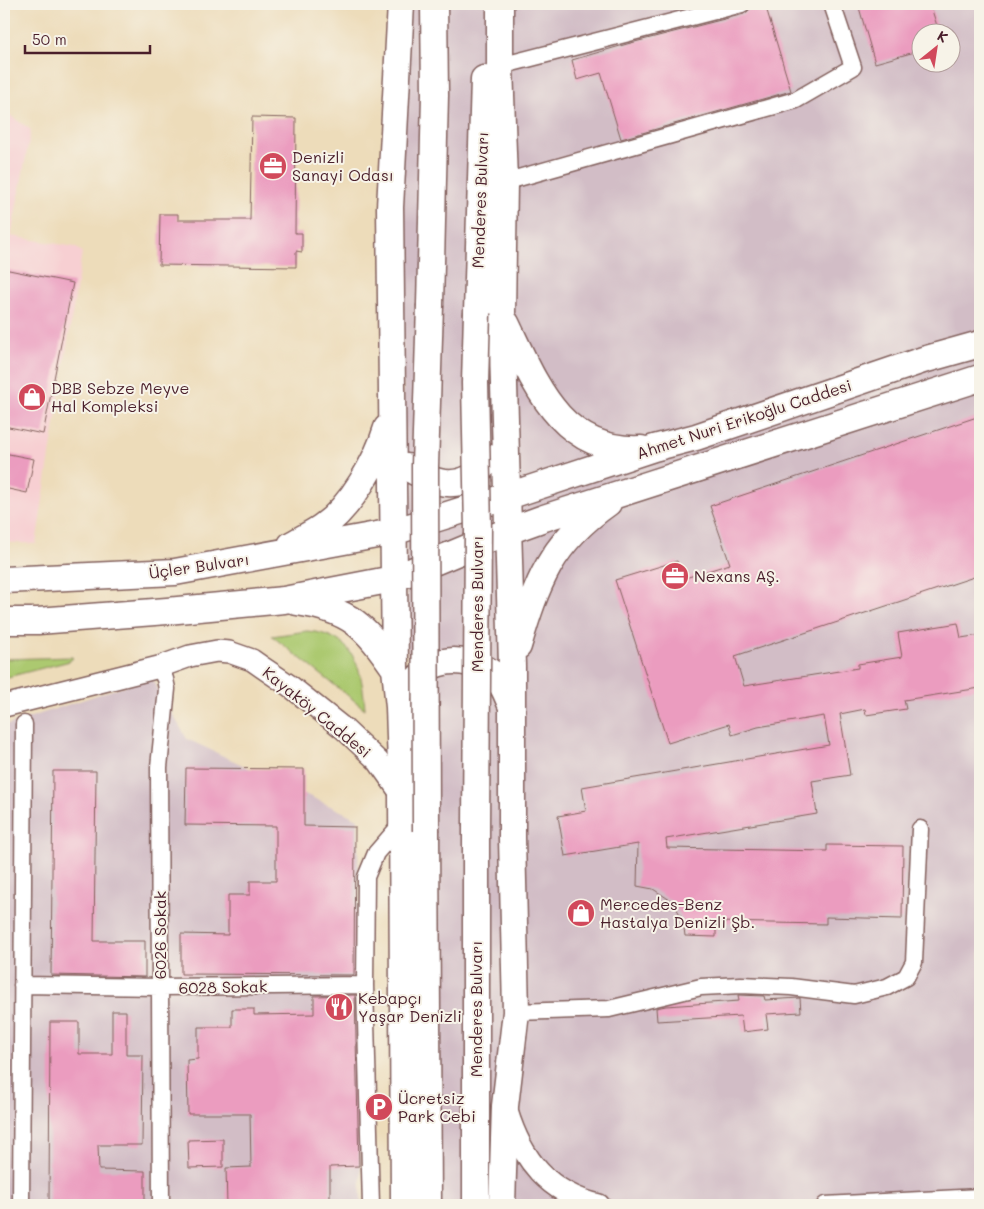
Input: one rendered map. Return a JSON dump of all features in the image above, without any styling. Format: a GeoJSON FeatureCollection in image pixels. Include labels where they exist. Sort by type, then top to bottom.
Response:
{"type":"FeatureCollection","features":[{"type":"Feature","properties":{"kind":"main road"},"geometry":{"type":"LineString","coordinates":[[401,4],[390,207],[395,669],[399,707],[402,794],[414,826],[428,1205]]}},
{"type":"Feature","properties":{"kind":"main road"},"geometry":{"type":"LineString","coordinates":[[404,1205],[426,466],[435,95],[434,4]]}},
{"type":"Feature","properties":{"kind":"main road","name":"Menderes Bulvarı"},"geometry":{"type":"LineString","coordinates":[[476,1205],[478,530],[475,382],[490,313],[483,4]]}},
{"type":"Feature","properties":{"kind":"main road"},"geometry":{"type":"LineString","coordinates":[[500,4],[504,182],[490,313],[506,428],[512,666],[512,838],[516,1012],[505,1106],[502,1205]]}},
{"type":"Feature","properties":{"kind":"main road"},"geometry":{"type":"LineString","coordinates":[[490,313],[545,400],[560,418],[573,429],[603,444],[634,449],[654,448]]}},
{"type":"Feature","properties":{"kind":"main road","name":"Ahmet Nuri Erikoğlu Caddesi"},"geometry":{"type":"LineString","coordinates":[[393,532],[696,436],[923,360],[980,344]]}},
{"type":"Feature","properties":{"kind":"main road","name":"Ahmet Nuri Erikoğlu Caddesi"},"geometry":{"type":"LineString","coordinates":[[393,579],[508,531],[980,378]]}},
{"type":"Feature","properties":{"kind":"main road"},"geometry":{"type":"LineString","coordinates":[[391,415],[394,450],[407,467],[422,476],[449,485],[471,477],[493,455],[506,428]]}},
{"type":"Feature","properties":{"kind":"main road"},"geometry":{"type":"LineString","coordinates":[[276,554],[323,526],[346,504],[369,471],[382,447],[391,415]]}},
{"type":"Feature","properties":{"kind":"main road"},"geometry":{"type":"LineString","coordinates":[[512,666],[541,579],[552,559],[576,529],[619,495]]}},
{"type":"Feature","properties":{"kind":"main road","name":"Üçler Bulvarı"},"geometry":{"type":"LineString","coordinates":[[4,580],[175,572],[393,532]]}},
{"type":"Feature","properties":{"kind":"main road"},"geometry":{"type":"LineString","coordinates":[[4,621],[38,621],[284,600],[393,579]]}},
{"type":"Feature","properties":{"kind":"main road"},"geometry":{"type":"LineString","coordinates":[[284,600],[318,605],[333,609],[346,616],[366,631],[395,669]]}},
{"type":"Feature","properties":{"kind":"main road"},"geometry":{"type":"LineString","coordinates":[[399,707],[419,676],[432,666],[449,661],[466,662],[488,670],[502,684],[512,708]]}},
{"type":"Feature","properties":{"kind":"street"},"geometry":{"type":"LineString","coordinates":[[500,66],[742,4]]}},
{"type":"Feature","properties":{"kind":"street"},"geometry":{"type":"LineString","coordinates":[[504,182],[796,100],[853,67],[832,4]]}},
{"type":"Feature","properties":{"kind":"street","name":"Kayaköy Caddesi"},"geometry":{"type":"LineString","coordinates":[[4,706],[159,667],[190,656],[217,651],[229,652],[252,660],[290,686],[364,746],[378,761],[402,794]]}},
{"type":"Feature","properties":{"kind":"street","name":"Kayaköy Caddesi"},"geometry":{"type":"LineString","coordinates":[[4,695],[108,665],[159,667]]}},
{"type":"Feature","properties":{"kind":"street","name":"6026 Sokak"},"geometry":{"type":"LineString","coordinates":[[159,667],[165,679],[167,689],[159,767],[161,1205]]}},
{"type":"Feature","properties":{"kind":"street"},"geometry":{"type":"LineString","coordinates":[[21,1205],[24,724]]}},
{"type":"Feature","properties":{"kind":"street"},"geometry":{"type":"LineString","coordinates":[[371,1205],[364,985],[366,877],[376,853],[414,826]]}},
{"type":"Feature","properties":{"kind":"street"},"geometry":{"type":"LineString","coordinates":[[516,1012],[610,1009],[701,987],[741,985],[791,987],[854,995],[887,987],[906,977],[914,962],[920,829]]}},
{"type":"Feature","properties":{"kind":"street","name":"6028 Sokak"},"geometry":{"type":"LineString","coordinates":[[22,986],[364,985]]}},
{"type":"Feature","properties":{"kind":"street"},"geometry":{"type":"LineString","coordinates":[[505,1106],[512,1128],[521,1146],[542,1174],[561,1191],[580,1200],[599,1205]]}},
{"type":"Feature","properties":{"kind":"street"},"geometry":{"type":"LineString","coordinates":[[825,1205],[980,1197]]}},
{"type":"Feature","properties":{"kind":"shaded area"},"geometry":{"type":"Polygon","coordinates":[[[397,4],[980,4],[980,1205],[416,1205],[397,4]]]}},
{"type":"Feature","properties":{"kind":"shaded area","name":"DBB Sebze Meyve Hal Kompleksi"},"geometry":{"type":"Polygon","coordinates":[[[4,111],[31,130],[11,236],[75,247],[82,252],[36,544],[4,542],[4,111]]]}},
{"type":"Feature","properties":{"kind":"shaded area"},"geometry":{"type":"Polygon","coordinates":[[[151,677],[187,739],[358,819],[361,1205],[4,1205],[4,726],[151,677]]]}},
{"type":"Feature","properties":{"kind":"green space"},"geometry":{"type":"Polygon","coordinates":[[[307,631],[336,639],[353,656],[361,680],[365,709],[272,636],[307,631]]]}},
{"type":"Feature","properties":{"kind":"green space"},"geometry":{"type":"Polygon","coordinates":[[[72,657],[70,661],[4,678],[4,659],[72,657]]]}},
{"type":"Feature","properties":{"kind":"building"},"geometry":{"type":"Polygon","coordinates":[[[765,4],[791,91],[621,139],[601,73],[577,80],[572,60],[744,14],[751,8],[765,4]]]}},
{"type":"Feature","properties":{"kind":"building"},"geometry":{"type":"Polygon","coordinates":[[[858,4],[930,4],[936,22],[912,22],[912,53],[875,63],[858,4]]]}},
{"type":"Feature","properties":{"kind":"building","name":"Denizli Sanayi Odası"},"geometry":{"type":"Polygon","coordinates":[[[252,117],[296,118],[295,233],[302,233],[302,252],[296,251],[296,267],[159,265],[160,214],[178,214],[178,220],[250,220],[252,117]]]}},
{"type":"Feature","properties":{"kind":"building"},"geometry":{"type":"Polygon","coordinates":[[[4,269],[73,283],[43,434],[4,426],[4,269]]]}},
{"type":"Feature","properties":{"kind":"building"},"geometry":{"type":"Polygon","coordinates":[[[980,416],[980,575],[735,656],[744,686],[858,668],[858,664],[902,657],[898,633],[958,623],[961,638],[980,635],[980,688],[904,700],[906,709],[866,715],[865,709],[840,714],[850,775],[812,781],[817,814],[666,839],[667,848],[827,851],[827,845],[903,846],[902,919],[826,917],[826,924],[716,922],[716,937],[685,936],[683,920],[670,900],[653,889],[637,886],[638,844],[565,856],[558,816],[586,811],[582,787],[829,745],[824,716],[758,727],[732,735],[729,724],[668,743],[615,580],[677,561],[682,579],[730,564],[710,506],[980,416]]]}},
{"type":"Feature","properties":{"kind":"building"},"geometry":{"type":"Polygon","coordinates":[[[4,453],[34,459],[27,493],[4,488],[4,453]]]}},
{"type":"Feature","properties":{"kind":"building"},"geometry":{"type":"Polygon","coordinates":[[[186,768],[304,769],[304,826],[355,827],[354,975],[181,974],[181,934],[228,935],[228,895],[250,895],[250,881],[276,881],[276,826],[185,825],[186,768]]]}},
{"type":"Feature","properties":{"kind":"building"},"geometry":{"type":"Polygon","coordinates":[[[53,771],[96,771],[94,941],[145,941],[145,977],[51,975],[53,771]]]}},
{"type":"Feature","properties":{"kind":"building"},"geometry":{"type":"Polygon","coordinates":[[[355,995],[359,1166],[330,1167],[330,1205],[227,1205],[226,1168],[251,1167],[250,1114],[188,1114],[187,1060],[198,1059],[198,1027],[232,1027],[232,1009],[254,1009],[254,1015],[314,1014],[314,996],[355,995]]]}},
{"type":"Feature","properties":{"kind":"building"},"geometry":{"type":"Polygon","coordinates":[[[738,995],[764,996],[765,1000],[800,998],[801,1012],[766,1014],[768,1029],[743,1032],[741,1016],[657,1021],[656,1008],[739,1001],[738,995]]]}},
{"type":"Feature","properties":{"kind":"building"},"geometry":{"type":"Polygon","coordinates":[[[112,1011],[126,1011],[126,1055],[143,1055],[142,1145],[98,1145],[99,1170],[145,1171],[145,1205],[49,1205],[50,1022],[79,1022],[79,1054],[112,1054],[112,1011]]]}},
{"type":"Feature","properties":{"kind":"building"},"geometry":{"type":"Polygon","coordinates":[[[223,1139],[223,1167],[189,1168],[188,1140],[223,1139]]]}},
{"type":"Feature","properties":{"kind":"place","name":"Denizli Sanayi Odası"},"geometry":{"type":"Point","coordinates":[273,166]}},
{"type":"Feature","properties":{"kind":"place","name":"DBB Sebze Meyve Hal Kompleksi"},"geometry":{"type":"Point","coordinates":[32,397]}},
{"type":"Feature","properties":{"kind":"place","name":"Nexans AŞ."},"geometry":{"type":"Point","coordinates":[675,576]}},
{"type":"Feature","properties":{"kind":"place","name":"Mercedes-Benz Hastalya Denizli Şb."},"geometry":{"type":"Point","coordinates":[581,913]}},
{"type":"Feature","properties":{"kind":"place","name":"Kebapçı Yaşar Denizli"},"geometry":{"type":"Point","coordinates":[339,1007]}},
{"type":"Feature","properties":{"kind":"place","name":"Ücretsiz Park Cebi"},"geometry":{"type":"Point","coordinates":[379,1107]}}]}
